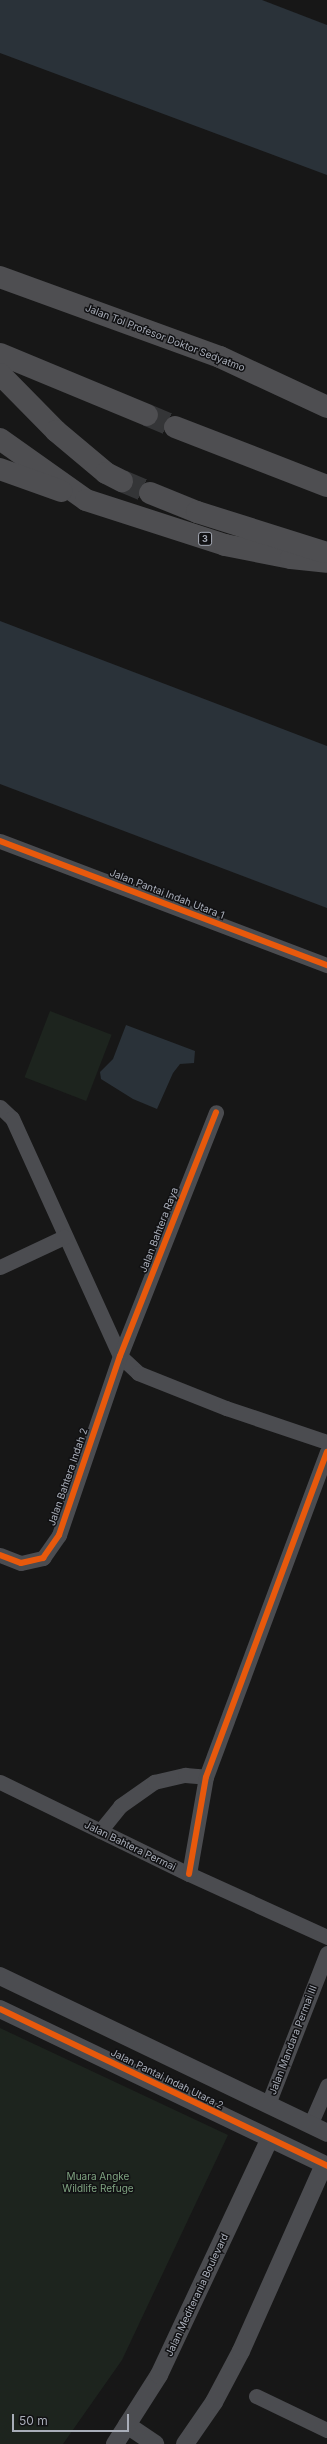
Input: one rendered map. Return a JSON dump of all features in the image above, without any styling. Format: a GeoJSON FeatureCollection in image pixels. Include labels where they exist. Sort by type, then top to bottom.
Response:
{"type":"FeatureCollection","features":[{"type":"Feature","properties":{"kind":"highway","name":"Jalan Tol Profesor Doktor Sedyatmo"},"geometry":{"type":"LineString","coordinates":[[0,277],[220,357],[327,407]]}},
{"type":"Feature","properties":{"kind":"highway"},"geometry":{"type":"LineString","coordinates":[[0,354],[147,415]]}},
{"type":"Feature","properties":{"kind":"highway"},"geometry":{"type":"LineString","coordinates":[[0,374],[56,431],[106,473],[122,481]]}},
{"type":"Feature","properties":{"kind":"highway"},"geometry":{"type":"LineString","coordinates":[[175,427],[327,486]]}},
{"type":"Feature","properties":{"kind":"highway","name":"3"},"geometry":{"type":"LineString","coordinates":[[0,439],[86,500],[225,545],[291,558],[327,562]]}},
{"type":"Feature","properties":{"kind":"highway"},"geometry":{"type":"LineString","coordinates":[[0,469],[86,500]]}},
{"type":"Feature","properties":{"kind":"highway"},"geometry":{"type":"LineString","coordinates":[[150,493],[197,512],[327,553]]}},
{"type":"Feature","properties":{"kind":"street","name":"Jalan Pantai Indah Utara 1"},"geometry":{"type":"LineString","coordinates":[[0,841],[327,965]]}},
{"type":"Feature","properties":{"kind":"street"},"geometry":{"type":"LineString","coordinates":[[0,1107],[12,1118],[64,1237],[120,1356],[138,1373],[226,1408],[327,1442]]}},
{"type":"Feature","properties":{"kind":"street","name":"Jalan Bahtera Raya"},"geometry":{"type":"LineString","coordinates":[[120,1356],[216,1112]]}},
{"type":"Feature","properties":{"kind":"street"},"geometry":{"type":"LineString","coordinates":[[0,1267],[64,1237]]}},
{"type":"Feature","properties":{"kind":"street","name":"Jalan Bahtera Indah 2"},"geometry":{"type":"LineString","coordinates":[[0,1555],[21,1563],[43,1558],[59,1535],[120,1356]]}},
{"type":"Feature","properties":{"kind":"street"},"geometry":{"type":"LineString","coordinates":[[189,1874],[206,1777],[327,1452]]}},
{"type":"Feature","properties":{"kind":"street"},"geometry":{"type":"LineString","coordinates":[[100,1831],[120,1806],[154,1782],[185,1775],[206,1777]]}},
{"type":"Feature","properties":{"kind":"street","name":"Jalan Bahtera Permai"},"geometry":{"type":"LineString","coordinates":[[0,1782],[189,1874],[327,1937]]}},
{"type":"Feature","properties":{"kind":"street","name":"Jalan Mandara Permai III"},"geometry":{"type":"LineString","coordinates":[[268,2104],[327,1953]]}},
{"type":"Feature","properties":{"kind":"street","name":"Jalan Pantai Indah Utara 2"},"geometry":{"type":"LineString","coordinates":[[0,1976],[327,2133]]}},
{"type":"Feature","properties":{"kind":"street","name":"Jalan Pantai Indah Utara 2"},"geometry":{"type":"LineString","coordinates":[[0,2009],[269,2140],[325,2165]]}},
{"type":"Feature","properties":{"kind":"street"},"geometry":{"type":"LineString","coordinates":[[327,2086],[310,2125],[327,2145]]}},
{"type":"Feature","properties":{"kind":"street","name":"Jalan Mediterania Boulevard"},"geometry":{"type":"LineString","coordinates":[[115,2444],[159,2375],[269,2140]]}},
{"type":"Feature","properties":{"kind":"street"},"geometry":{"type":"LineString","coordinates":[[185,2444],[214,2402],[241,2351],[325,2165]]}},
{"type":"Feature","properties":{"kind":"street"},"geometry":{"type":"LineString","coordinates":[[256,2396],[327,2430]]}},
{"type":"Feature","properties":{"kind":"street"},"geometry":{"type":"LineString","coordinates":[[127,2425],[155,2444]]}},
{"type":"Feature","properties":{"kind":"green space"},"geometry":{"type":"Polygon","coordinates":[[[50,1011],[112,1035],[86,1101],[25,1077],[50,1011]]]}},
{"type":"Feature","properties":{"kind":"green space","name":"Muara Angke Wildlife Refuge"},"geometry":{"type":"Polygon","coordinates":[[[0,2028],[228,2135],[122,2360],[63,2444],[0,2444],[0,2028]]]}},
{"type":"Feature","properties":{"kind":"shaded area"},"geometry":{"type":"Polygon","coordinates":[[[0,0],[262,0],[327,25],[327,175],[0,53],[0,0]]]}},
{"type":"Feature","properties":{"kind":"shaded area"},"geometry":{"type":"Polygon","coordinates":[[[0,621],[327,746],[327,908],[0,784],[0,621]]]}},
{"type":"Feature","properties":{"kind":"shaded area"},"geometry":{"type":"Polygon","coordinates":[[[126,1025],[195,1051],[194,1063],[180,1064],[173,1073],[157,1109],[133,1099],[101,1079],[100,1072],[113,1059],[126,1025]]]}},
{"type":"Feature","properties":{"kind":"tunnel"},"geometry":{"type":"LineString","coordinates":[[147,415],[175,427]]}},
{"type":"Feature","properties":{"kind":"tunnel"},"geometry":{"type":"LineString","coordinates":[[122,481],[150,493]]}},
{"type":"Feature","properties":{"kind":"cycle path"},"geometry":{"type":"LineString","coordinates":[[0,841],[327,965]]}},
{"type":"Feature","properties":{"kind":"cycle path"},"geometry":{"type":"LineString","coordinates":[[0,1555],[21,1563],[43,1558],[59,1535],[120,1356],[216,1112]]}},
{"type":"Feature","properties":{"kind":"cycle path"},"geometry":{"type":"LineString","coordinates":[[189,1874],[206,1777],[327,1452]]}},
{"type":"Feature","properties":{"kind":"cycle path"},"geometry":{"type":"LineString","coordinates":[[0,2009],[327,2166]]}}]}
